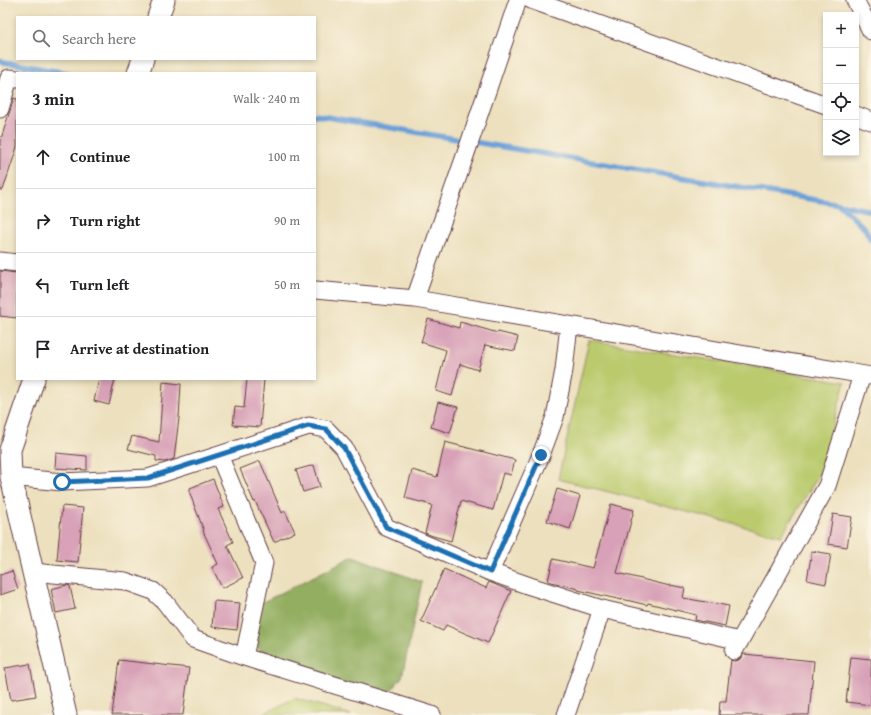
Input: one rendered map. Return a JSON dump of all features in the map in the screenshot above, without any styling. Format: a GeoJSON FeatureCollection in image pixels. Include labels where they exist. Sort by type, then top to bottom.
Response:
{"type":"FeatureCollection","features":[{"type":"Feature","properties":{"kind":"street"},"geometry":{"type":"LineString","coordinates":[[158,16],[164,0]]}},
{"type":"Feature","properties":{"kind":"street"},"geometry":{"type":"LineString","coordinates":[[415,299],[518,0]]}},
{"type":"Feature","properties":{"kind":"street"},"geometry":{"type":"LineString","coordinates":[[531,0],[823,103]]}},
{"type":"Feature","properties":{"kind":"street"},"geometry":{"type":"LineString","coordinates":[[855,0],[871,31]]}},
{"type":"Feature","properties":{"kind":"street"},"geometry":{"type":"LineString","coordinates":[[0,109],[9,78],[16,79]]}},
{"type":"Feature","properties":{"kind":"street"},"geometry":{"type":"LineString","coordinates":[[859,116],[871,120]]}},
{"type":"Feature","properties":{"kind":"street"},"geometry":{"type":"LineString","coordinates":[[0,261],[16,263]]}},
{"type":"Feature","properties":{"kind":"street"},"geometry":{"type":"LineString","coordinates":[[11,477],[62,482],[148,478],[308,426],[326,429],[344,448],[386,527],[490,572],[530,586],[602,609],[737,646],[827,486],[867,375],[415,299],[316,290]]}},
{"type":"Feature","properties":{"kind":"street"},"geometry":{"type":"LineString","coordinates":[[490,572],[541,455],[555,416],[564,370],[569,325]]}},
{"type":"Feature","properties":{"kind":"street"},"geometry":{"type":"LineString","coordinates":[[34,380],[10,450],[11,477],[66,715]]}},
{"type":"Feature","properties":{"kind":"street"},"geometry":{"type":"LineString","coordinates":[[218,455],[264,563],[244,657]]}},
{"type":"Feature","properties":{"kind":"street"},"geometry":{"type":"LineString","coordinates":[[33,572],[125,581],[153,590],[165,602],[193,639],[244,657],[432,715]]}},
{"type":"Feature","properties":{"kind":"street"},"geometry":{"type":"LineString","coordinates":[[566,715],[602,609]]}},
{"type":"Feature","properties":{"kind":"green space"},"geometry":{"type":"Polygon","coordinates":[[[589,340],[845,382],[819,475],[781,536],[558,479],[589,340]]]}},
{"type":"Feature","properties":{"kind":"green space"},"geometry":{"type":"Polygon","coordinates":[[[353,556],[422,582],[402,677],[383,700],[258,649],[255,606],[353,556]]]}},
{"type":"Feature","properties":{"kind":"green space"},"geometry":{"type":"Polygon","coordinates":[[[295,698],[352,715],[261,715],[295,698]]]}},
{"type":"Feature","properties":{"kind":"building"},"geometry":{"type":"Polygon","coordinates":[[[14,98],[16,99],[16,150],[3,190],[0,190],[0,142],[14,98]]]}},
{"type":"Feature","properties":{"kind":"building"},"geometry":{"type":"Polygon","coordinates":[[[0,271],[16,273],[16,318],[0,316],[0,271]]]}},
{"type":"Feature","properties":{"kind":"building"},"geometry":{"type":"Polygon","coordinates":[[[428,319],[459,328],[460,322],[518,337],[515,351],[485,345],[478,370],[460,364],[452,396],[436,391],[446,350],[421,342],[428,319]]]}},
{"type":"Feature","properties":{"kind":"building"},"geometry":{"type":"Polygon","coordinates":[[[99,380],[115,380],[109,405],[94,401],[99,380]]]}},
{"type":"Feature","properties":{"kind":"building"},"geometry":{"type":"Polygon","coordinates":[[[247,380],[264,380],[260,427],[233,425],[235,407],[244,408],[247,380]]]}},
{"type":"Feature","properties":{"kind":"building"},"geometry":{"type":"Polygon","coordinates":[[[163,382],[181,384],[174,459],[165,462],[156,461],[156,456],[128,449],[132,436],[159,442],[163,382]]]}},
{"type":"Feature","properties":{"kind":"building"},"geometry":{"type":"Polygon","coordinates":[[[438,402],[458,407],[450,433],[431,427],[438,402]]]}},
{"type":"Feature","properties":{"kind":"building"},"geometry":{"type":"Polygon","coordinates":[[[445,442],[515,460],[511,475],[503,473],[493,510],[461,501],[451,541],[425,533],[432,505],[405,498],[412,470],[437,477],[445,442]]]}},
{"type":"Feature","properties":{"kind":"building"},"geometry":{"type":"Polygon","coordinates":[[[56,453],[87,456],[87,470],[55,468],[56,453]]]}},
{"type":"Feature","properties":{"kind":"building"},"geometry":{"type":"Polygon","coordinates":[[[260,461],[282,513],[285,511],[295,532],[274,542],[255,501],[254,502],[240,469],[260,461]]]}},
{"type":"Feature","properties":{"kind":"building"},"geometry":{"type":"Polygon","coordinates":[[[314,465],[320,487],[303,492],[296,470],[314,465]]]}},
{"type":"Feature","properties":{"kind":"building"},"geometry":{"type":"Polygon","coordinates":[[[213,479],[224,507],[218,509],[233,542],[227,545],[243,578],[222,588],[212,567],[218,564],[203,531],[190,494],[190,488],[213,479]]]}},
{"type":"Feature","properties":{"kind":"building"},"geometry":{"type":"Polygon","coordinates":[[[557,489],[580,496],[570,529],[547,521],[557,489]]]}},
{"type":"Feature","properties":{"kind":"building"},"geometry":{"type":"Polygon","coordinates":[[[611,504],[634,510],[617,573],[670,586],[685,588],[683,598],[729,606],[725,626],[695,620],[696,615],[648,603],[647,605],[578,590],[548,581],[553,559],[593,568],[611,504]]]}},
{"type":"Feature","properties":{"kind":"building"},"geometry":{"type":"Polygon","coordinates":[[[62,506],[83,508],[78,562],[57,560],[62,506]]]}},
{"type":"Feature","properties":{"kind":"building"},"geometry":{"type":"Polygon","coordinates":[[[833,514],[852,517],[847,547],[828,544],[833,514]]]}},
{"type":"Feature","properties":{"kind":"building"},"geometry":{"type":"Polygon","coordinates":[[[812,551],[831,554],[826,584],[807,580],[812,551]]]}},
{"type":"Feature","properties":{"kind":"building"},"geometry":{"type":"Polygon","coordinates":[[[444,569],[486,588],[489,582],[511,591],[488,643],[446,625],[443,631],[421,621],[444,569]]]}},
{"type":"Feature","properties":{"kind":"building"},"geometry":{"type":"Polygon","coordinates":[[[12,571],[18,589],[0,595],[0,575],[12,571]]]}},
{"type":"Feature","properties":{"kind":"building"},"geometry":{"type":"Polygon","coordinates":[[[67,585],[70,586],[75,609],[56,613],[51,589],[67,585]]]}},
{"type":"Feature","properties":{"kind":"building"},"geometry":{"type":"Polygon","coordinates":[[[214,601],[240,603],[237,630],[212,627],[214,601]]]}},
{"type":"Feature","properties":{"kind":"building"},"geometry":{"type":"Polygon","coordinates":[[[744,654],[814,661],[809,715],[719,715],[720,701],[726,701],[731,660],[739,660],[744,654]]]}},
{"type":"Feature","properties":{"kind":"building"},"geometry":{"type":"Polygon","coordinates":[[[851,657],[871,659],[871,705],[846,702],[851,657]]]}},
{"type":"Feature","properties":{"kind":"building"},"geometry":{"type":"Polygon","coordinates":[[[119,660],[189,668],[183,715],[112,715],[119,660]]]}},
{"type":"Feature","properties":{"kind":"building"},"geometry":{"type":"Polygon","coordinates":[[[30,664],[36,696],[11,700],[5,668],[30,664]]]}},
{"type":"Feature","properties":{"kind":"waterway"},"geometry":{"type":"LineString","coordinates":[[0,60],[61,72]]}},
{"type":"Feature","properties":{"kind":"waterway"},"geometry":{"type":"LineString","coordinates":[[316,115],[839,204],[871,211]]}},
{"type":"Feature","properties":{"kind":"waterway"},"geometry":{"type":"LineString","coordinates":[[839,204],[865,229],[871,240]]}},
{"type":"Feature","properties":{"kind":"route"},"geometry":{"type":"LineString","coordinates":[[62,482],[148,478],[308,426],[326,429],[344,448],[386,527],[490,572],[541,455]]}}]}
